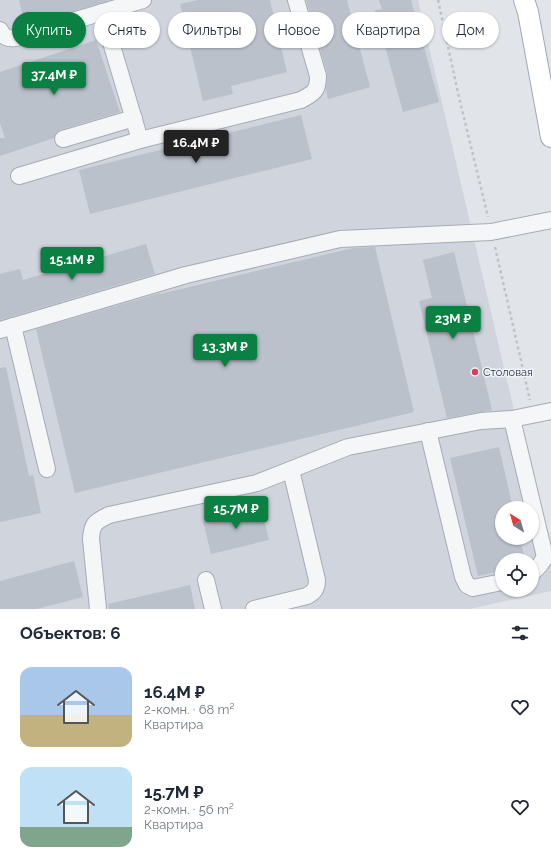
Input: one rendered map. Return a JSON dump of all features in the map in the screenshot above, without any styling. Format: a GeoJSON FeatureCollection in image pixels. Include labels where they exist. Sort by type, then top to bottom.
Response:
{"type":"FeatureCollection","features":[{"type":"Feature","properties":{"kind":"main road"},"geometry":{"type":"LineString","coordinates":[[524,0],[528,12],[551,137]]}},
{"type":"Feature","properties":{"kind":"lane"},"geometry":{"type":"LineString","coordinates":[[102,12],[143,0]]}},
{"type":"Feature","properties":{"kind":"lane"},"geometry":{"type":"LineString","coordinates":[[19,176],[140,140],[301,100],[312,94],[318,86],[318,76],[296,0]]}},
{"type":"Feature","properties":{"kind":"lane"},"geometry":{"type":"LineString","coordinates":[[0,30],[2,35],[8,39],[16,38],[94,14]]}},
{"type":"Feature","properties":{"kind":"lane"},"geometry":{"type":"LineString","coordinates":[[113,48],[140,140]]}},
{"type":"Feature","properties":{"kind":"lane"},"geometry":{"type":"LineString","coordinates":[[63,139],[134,118]]}},
{"type":"Feature","properties":{"kind":"lane"},"geometry":{"type":"LineString","coordinates":[[47,469],[6,328],[186,275],[340,239],[491,232],[551,220]]}},
{"type":"Feature","properties":{"kind":"lane"},"geometry":{"type":"LineString","coordinates":[[98,609],[91,539],[92,528],[97,521],[109,515],[257,483],[348,447],[481,421],[512,419],[551,411]]}},
{"type":"Feature","properties":{"kind":"lane"},"geometry":{"type":"LineString","coordinates":[[512,419],[548,556],[539,566]]}},
{"type":"Feature","properties":{"kind":"lane"},"geometry":{"type":"LineString","coordinates":[[428,431],[463,577],[467,585],[473,588],[495,583]]}},
{"type":"Feature","properties":{"kind":"lane"},"geometry":{"type":"LineString","coordinates":[[254,609],[307,596],[314,593],[317,587],[291,470]]}},
{"type":"Feature","properties":{"kind":"lane"},"geometry":{"type":"LineString","coordinates":[[206,580],[213,609]]}},
{"type":"Feature","properties":{"kind":"path"},"geometry":{"type":"LineString","coordinates":[[438,0],[458,93],[482,189],[533,414]]}},
{"type":"Feature","properties":{"kind":"shaded area"},"geometry":{"type":"Polygon","coordinates":[[[0,0],[418,0],[421,12],[342,12],[342,48],[429,48],[524,453],[539,501],[495,501],[495,545],[539,545],[539,502],[551,541],[551,591],[539,594],[539,553],[495,553],[495,597],[524,597],[470,609],[0,609],[0,0]]]}},
{"type":"Feature","properties":{"kind":"building"},"geometry":{"type":"Polygon","coordinates":[[[19,0],[108,0],[71,12],[22,12],[19,0]]]}},
{"type":"Feature","properties":{"kind":"building"},"geometry":{"type":"Polygon","coordinates":[[[198,0],[270,0],[273,12],[264,12],[264,48],[281,48],[287,72],[231,86],[233,94],[203,101],[190,48],[256,48],[256,12],[182,12],[180,4],[198,0]]]}},
{"type":"Feature","properties":{"kind":"building"},"geometry":{"type":"Polygon","coordinates":[[[306,0],[347,0],[350,12],[342,12],[342,48],[360,48],[370,87],[328,99],[326,89],[327,73],[320,48],[334,48],[334,12],[309,12],[306,0]]]}},
{"type":"Feature","properties":{"kind":"building"},"geometry":{"type":"Polygon","coordinates":[[[379,0],[411,0],[414,12],[376,12],[375,10],[382,9],[379,0]]]}},
{"type":"Feature","properties":{"kind":"building"},"geometry":{"type":"Polygon","coordinates":[[[94,41],[94,48],[99,48],[120,112],[60,130],[56,133],[54,138],[0,156],[0,138],[5,138],[0,123],[0,72],[72,48],[86,48],[86,43],[94,41]]]}},
{"type":"Feature","properties":{"kind":"building"},"geometry":{"type":"Polygon","coordinates":[[[385,48],[424,48],[439,102],[403,112],[385,48]]]}},
{"type":"Feature","properties":{"kind":"building"},"geometry":{"type":"Polygon","coordinates":[[[301,115],[312,159],[90,214],[79,170],[301,115]]]}},
{"type":"Feature","properties":{"kind":"building"},"geometry":{"type":"Polygon","coordinates":[[[146,244],[155,274],[0,320],[0,274],[20,269],[23,280],[146,244]]]}},
{"type":"Feature","properties":{"kind":"building"},"geometry":{"type":"Polygon","coordinates":[[[375,247],[414,412],[75,493],[36,329],[160,293],[353,248],[375,247]]]}},
{"type":"Feature","properties":{"kind":"building"},"geometry":{"type":"Polygon","coordinates":[[[454,252],[492,410],[447,418],[419,301],[432,298],[423,260],[454,252]]]}},
{"type":"Feature","properties":{"kind":"building"},"geometry":{"type":"Polygon","coordinates":[[[6,367],[29,476],[33,475],[41,513],[0,522],[0,368],[6,367]]]}},
{"type":"Feature","properties":{"kind":"building"},"geometry":{"type":"Polygon","coordinates":[[[499,447],[511,501],[495,501],[495,545],[522,545],[523,553],[495,553],[495,572],[478,576],[450,458],[499,447]]]}},
{"type":"Feature","properties":{"kind":"building"},"geometry":{"type":"Polygon","coordinates":[[[261,507],[269,540],[211,554],[203,521],[261,507]]]}},
{"type":"Feature","properties":{"kind":"building"},"geometry":{"type":"Polygon","coordinates":[[[74,561],[83,597],[37,609],[0,609],[0,581],[74,561]]]}},
{"type":"Feature","properties":{"kind":"building"},"geometry":{"type":"Polygon","coordinates":[[[190,585],[195,609],[109,609],[108,604],[190,585]]]}},
{"type":"Feature","properties":{"kind":"place","name":"Столовая"},"geometry":{"type":"Point","coordinates":[475,372]}}]}
